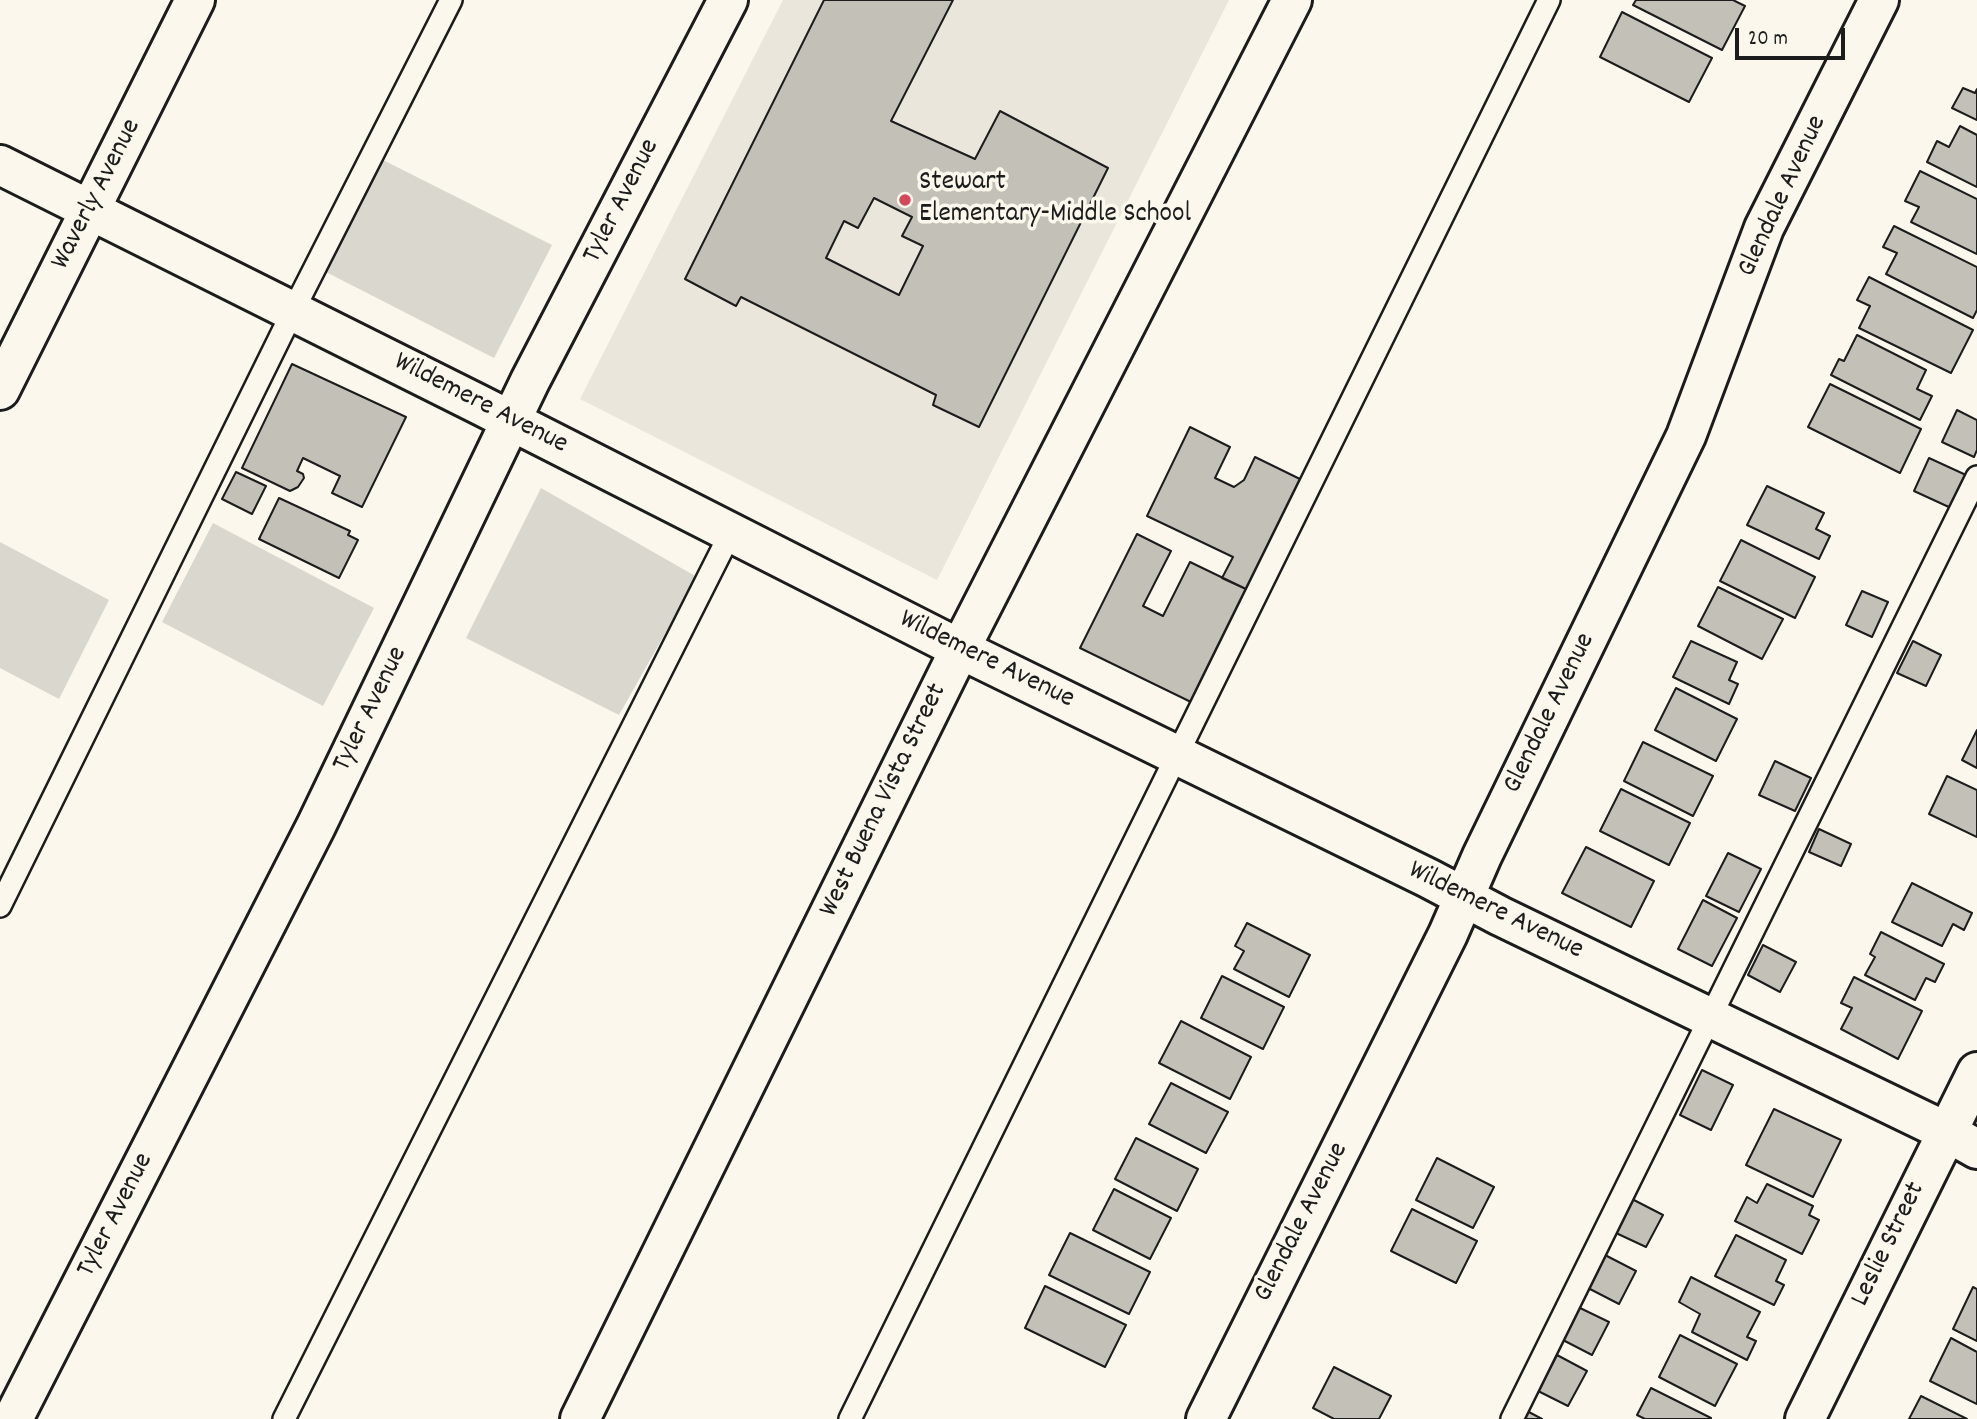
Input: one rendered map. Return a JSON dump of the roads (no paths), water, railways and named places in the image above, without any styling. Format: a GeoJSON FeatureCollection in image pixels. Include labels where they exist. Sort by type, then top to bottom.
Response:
{"type":"FeatureCollection","features":[{"type":"Feature","properties":{"kind":"street","name":"Waverly Avenue"},"geometry":{"type":"LineString","coordinates":[[0,390],[195,0]]}},
{"type":"Feature","properties":{"kind":"street","name":"Tyler Avenue"},"geometry":{"type":"LineString","coordinates":[[13,1419],[316,826],[530,381],[728,0]]}},
{"type":"Feature","properties":{"kind":"street","name":"West Buena Vista Street"},"geometry":{"type":"LineString","coordinates":[[580,1419],[960,649],[1292,0]]}},
{"type":"Feature","properties":{"kind":"street","name":"Glendale Avenue"},"geometry":{"type":"LineString","coordinates":[[1206,1419],[1448,934],[1686,436],[1764,228],[1879,0]]}},
{"type":"Feature","properties":{"kind":"street","name":"Wildemere Avenue"},"geometry":{"type":"LineString","coordinates":[[0,165],[960,649],[1500,916],[1962,1140]]}},
{"type":"Feature","properties":{"kind":"street","name":"Leslie Street"},"geometry":{"type":"LineString","coordinates":[[1805,1419],[1962,1140],[1977,1072]]}},
{"type":"Feature","properties":{"kind":"lane"},"geometry":{"type":"LineString","coordinates":[[0,906],[293,312],[451,0]]}},
{"type":"Feature","properties":{"kind":"lane"},"geometry":{"type":"LineString","coordinates":[[850,1419],[1549,0]]}},
{"type":"Feature","properties":{"kind":"lane"},"geometry":{"type":"LineString","coordinates":[[1512,1419],[1977,477]]}},
{"type":"Feature","properties":{"kind":"lane"},"geometry":{"type":"LineString","coordinates":[[284,1419],[731,533]]}},
{"type":"Feature","properties":{"kind":"place","name":"Stewart Elementary-Middle School"},"geometry":{"type":"Point","coordinates":[905,200]}}]}
